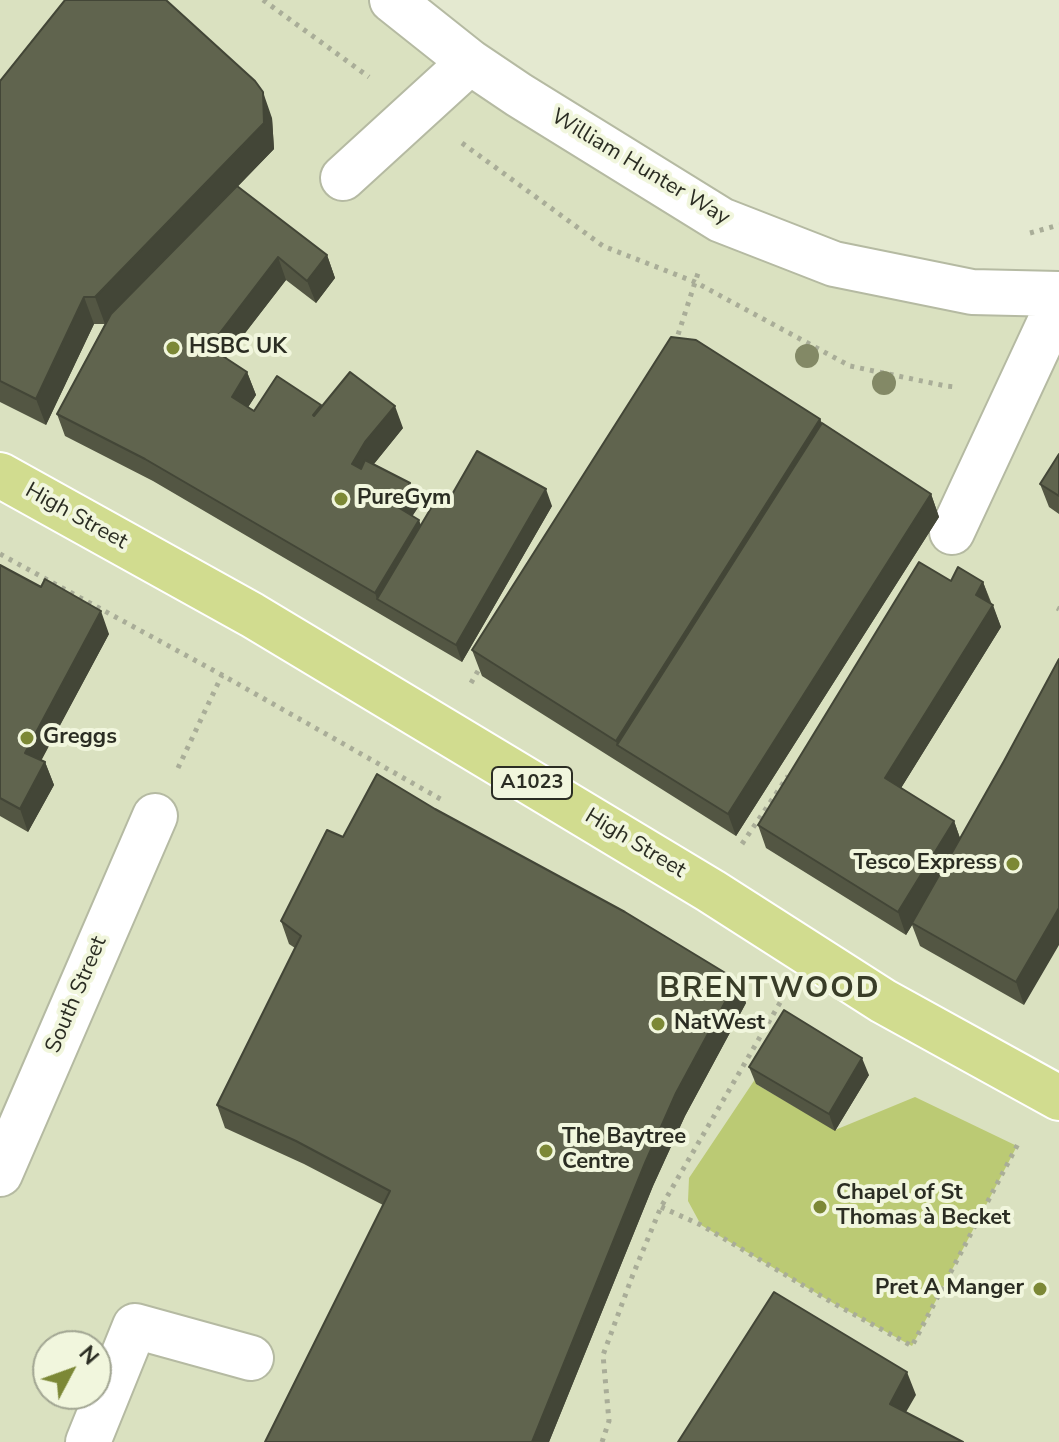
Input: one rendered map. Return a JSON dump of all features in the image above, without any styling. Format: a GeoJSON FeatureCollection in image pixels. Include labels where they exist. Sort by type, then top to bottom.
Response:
{"type":"FeatureCollection","features":[{"type":"Feature","properties":{"kind":"main road","name":"High Street"},"geometry":{"type":"LineString","coordinates":[[0,475],[252,615],[711,891],[883,1001],[1059,1098]]}},
{"type":"Feature","properties":{"kind":"street","name":"William Hunter Way"},"geometry":{"type":"LineString","coordinates":[[392,0],[470,62],[519,95],[721,220],[834,264],[972,292],[1059,294]]}},
{"type":"Feature","properties":{"kind":"street"},"geometry":{"type":"LineString","coordinates":[[343,178],[470,62]]}},
{"type":"Feature","properties":{"kind":"street"},"geometry":{"type":"LineString","coordinates":[[952,532],[1059,302]]}},
{"type":"Feature","properties":{"kind":"street","name":"South Street"},"geometry":{"type":"LineString","coordinates":[[0,1174],[155,816]]}},
{"type":"Feature","properties":{"kind":"street"},"geometry":{"type":"LineString","coordinates":[[88,1442],[135,1326],[251,1358]]}},
{"type":"Feature","properties":{"kind":"path"},"geometry":{"type":"LineString","coordinates":[[263,0],[603,246],[695,282],[850,366],[946,386],[1019,389]]}},
{"type":"Feature","properties":{"kind":"path"},"geometry":{"type":"LineString","coordinates":[[1018,234],[1059,225]]}},
{"type":"Feature","properties":{"kind":"path"},"geometry":{"type":"LineString","coordinates":[[673,349],[695,282]]}},
{"type":"Feature","properties":{"kind":"path"},"geometry":{"type":"LineString","coordinates":[[0,554],[453,806]]}},
{"type":"Feature","properties":{"kind":"path"},"geometry":{"type":"LineString","coordinates":[[444,729],[490,652]]}},
{"type":"Feature","properties":{"kind":"path"},"geometry":{"type":"LineString","coordinates":[[155,816],[222,675]]}},
{"type":"Feature","properties":{"kind":"path"},"geometry":{"type":"LineString","coordinates":[[735,855],[796,765]]}},
{"type":"Feature","properties":{"kind":"path"},"geometry":{"type":"LineString","coordinates":[[602,1442],[609,1421],[603,1355],[632,1277],[661,1207],[782,999]]}},
{"type":"Feature","properties":{"kind":"path"},"geometry":{"type":"LineString","coordinates":[[661,1207],[701,1225],[912,1346],[1024,1135]]}},
{"type":"Feature","properties":{"kind":"shaded area"},"geometry":{"type":"Polygon","coordinates":[[[0,0],[393,0],[519,95],[824,246],[1059,294],[1059,1442],[0,1442],[0,0]]]}},
{"type":"Feature","properties":{"kind":"green space"},"geometry":{"type":"Polygon","coordinates":[[[790,1027],[756,1084],[835,1130],[915,1097],[1017,1146],[912,1346],[701,1225],[688,1201],[689,1178],[790,1027]]]}},
{"type":"Feature","properties":{"kind":"building"},"geometry":{"type":"Polygon","coordinates":[[[65,0],[166,0],[255,81],[263,92],[264,123],[95,297],[84,297],[36,399],[0,381],[0,81],[65,0]]]}},
{"type":"Feature","properties":{"kind":"building"},"geometry":{"type":"Polygon","coordinates":[[[237,186],[327,255],[307,281],[278,257],[216,338],[212,349],[247,372],[232,397],[254,411],[277,376],[321,405],[314,416],[350,372],[395,406],[365,442],[352,464],[361,469],[365,460],[410,483],[396,506],[419,520],[375,593],[145,459],[57,414],[111,314],[237,186]]]}},
{"type":"Feature","properties":{"kind":"building"},"geometry":{"type":"Polygon","coordinates":[[[671,337],[696,340],[820,419],[616,741],[472,650],[671,337]]]}},
{"type":"Feature","properties":{"kind":"building"},"geometry":{"type":"Polygon","coordinates":[[[822,423],[931,494],[728,814],[617,745],[822,423]]]}},
{"type":"Feature","properties":{"kind":"building"},"geometry":{"type":"Polygon","coordinates":[[[477,451],[546,489],[456,645],[377,599],[440,493],[450,498],[477,451]]]}},
{"type":"Feature","properties":{"kind":"building"},"geometry":{"type":"Polygon","coordinates":[[[1059,454],[1059,496],[1040,484],[1059,454]]]}},
{"type":"Feature","properties":{"kind":"building"},"geometry":{"type":"Polygon","coordinates":[[[919,562],[951,581],[958,567],[983,582],[976,595],[993,605],[885,778],[954,821],[898,912],[758,825],[919,562]]]}},
{"type":"Feature","properties":{"kind":"building","name":"Greggs"},"geometry":{"type":"Polygon","coordinates":[[[0,565],[41,587],[45,579],[101,611],[25,753],[45,762],[20,809],[0,798],[0,565]]]}},
{"type":"Feature","properties":{"kind":"building","name":"Tesco Express"},"geometry":{"type":"Polygon","coordinates":[[[1059,659],[1059,908],[1016,982],[912,923],[1059,659]]]}},
{"type":"Feature","properties":{"kind":"building","name":"The Baytree Centre"},"geometry":{"type":"Polygon","coordinates":[[[377,774],[625,912],[737,980],[676,1093],[532,1442],[265,1442],[390,1191],[296,1141],[217,1105],[301,936],[281,921],[327,830],[343,837],[377,774]]]}},
{"type":"Feature","properties":{"kind":"building"},"geometry":{"type":"Polygon","coordinates":[[[784,1010],[862,1058],[829,1114],[749,1067],[784,1010]]]}},
{"type":"Feature","properties":{"kind":"building"},"geometry":{"type":"Polygon","coordinates":[[[774,1292],[907,1372],[890,1404],[963,1442],[678,1442],[774,1292]]]}},
{"type":"Feature","properties":{"kind":"place","name":"HSBC UK"},"geometry":{"type":"Point","coordinates":[173,348]}},
{"type":"Feature","properties":{"kind":"place","name":"PureGym"},"geometry":{"type":"Point","coordinates":[341,499]}},
{"type":"Feature","properties":{"kind":"place","name":"Greggs"},"geometry":{"type":"Point","coordinates":[27,738]}},
{"type":"Feature","properties":{"kind":"place","name":"Tesco Express"},"geometry":{"type":"Point","coordinates":[1013,864]}},
{"type":"Feature","properties":{"kind":"place","name":"NatWest"},"geometry":{"type":"Point","coordinates":[658,1024]}},
{"type":"Feature","properties":{"kind":"place","name":"The Baytree Centre"},"geometry":{"type":"Point","coordinates":[546,1151]}},
{"type":"Feature","properties":{"kind":"place","name":"Chapel of St Thomas à Becket"},"geometry":{"type":"Point","coordinates":[820,1207]}},
{"type":"Feature","properties":{"kind":"place","name":"Pret A Manger"},"geometry":{"type":"Point","coordinates":[1040,1289]}},
{"type":"Feature","properties":{"kind":"district","name":"BRENTWOOD"},"geometry":{"type":"Point","coordinates":[770,990]}}]}
